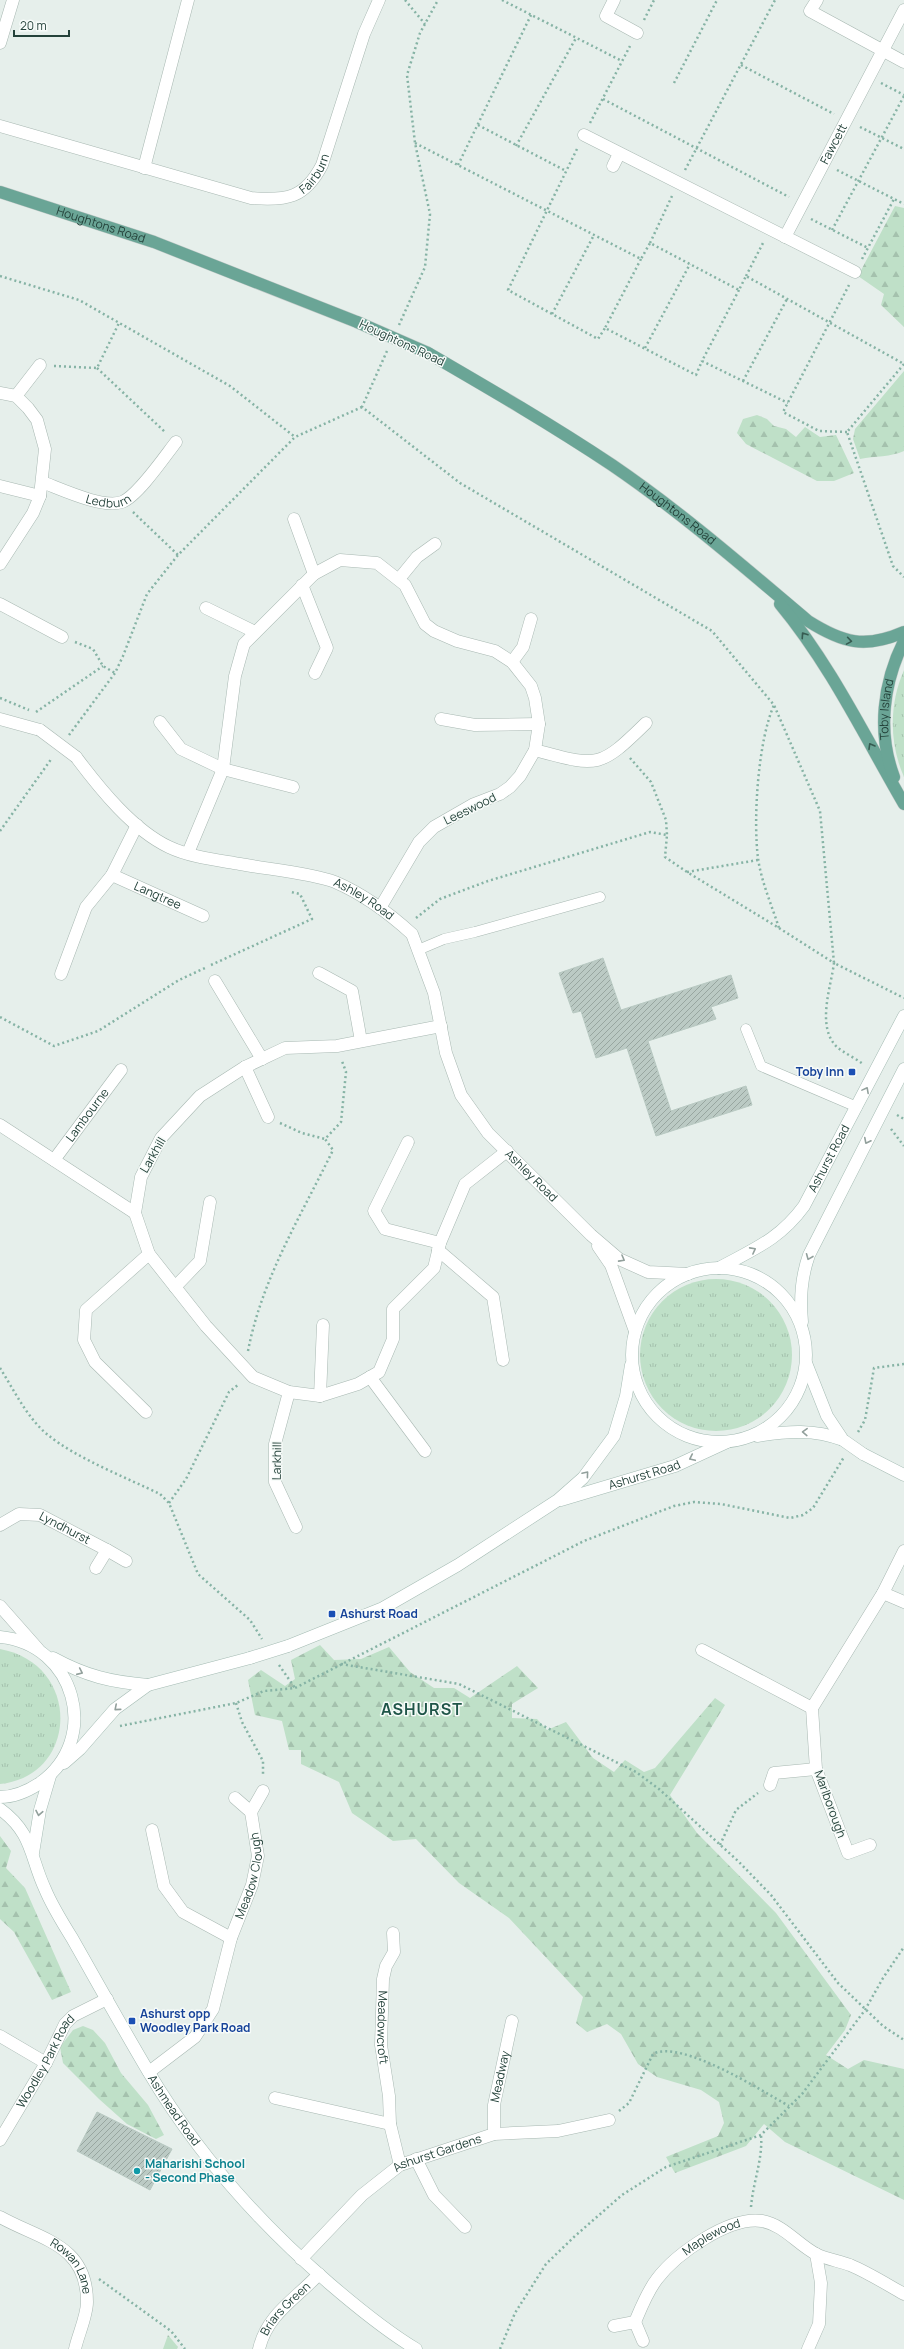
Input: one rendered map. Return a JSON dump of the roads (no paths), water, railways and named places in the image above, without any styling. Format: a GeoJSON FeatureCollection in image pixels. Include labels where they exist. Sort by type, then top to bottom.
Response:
{"type":"FeatureCollection","features":[{"type":"Feature","properties":{"kind":"main road","name":"Houghtons Road"},"geometry":{"type":"LineString","coordinates":[[0,192],[154,242],[357,322],[428,354],[546,422],[612,466],[678,513],[808,621],[827,633],[845,640],[864,642],[886,640],[904,632]]}},
{"type":"Feature","properties":{"kind":"main road","name":"Houghtons Road"},"geometry":{"type":"LineString","coordinates":[[760,580],[801,630],[816,652],[904,803]]}},
{"type":"Feature","properties":{"kind":"main road","name":"Toby Island"},"geometry":{"type":"LineString","coordinates":[[904,641],[896,657],[888,684],[884,708],[884,735],[890,765],[904,803]]}},
{"type":"Feature","properties":{"kind":"street"},"geometry":{"type":"LineString","coordinates":[[0,43],[13,0]]}},
{"type":"Feature","properties":{"kind":"street"},"geometry":{"type":"LineString","coordinates":[[144,168],[188,0]]}},
{"type":"Feature","properties":{"kind":"street","name":"Fairburn"},"geometry":{"type":"LineString","coordinates":[[0,126],[251,198],[279,200],[304,190],[313,182],[322,165],[364,34],[379,0]]}},
{"type":"Feature","properties":{"kind":"street"},"geometry":{"type":"LineString","coordinates":[[614,0],[606,16],[637,33]]}},
{"type":"Feature","properties":{"kind":"street"},"geometry":{"type":"LineString","coordinates":[[816,0],[810,11],[904,62]]}},
{"type":"Feature","properties":{"kind":"street","name":"Fawcett"},"geometry":{"type":"LineString","coordinates":[[785,237],[904,10]]}},
{"type":"Feature","properties":{"kind":"street"},"geometry":{"type":"LineString","coordinates":[[584,135],[678,184],[855,272]]}},
{"type":"Feature","properties":{"kind":"street"},"geometry":{"type":"LineString","coordinates":[[613,166],[619,154]]}},
{"type":"Feature","properties":{"kind":"street"},"geometry":{"type":"LineString","coordinates":[[16,396],[40,365]]}},
{"type":"Feature","properties":{"kind":"street"},"geometry":{"type":"LineString","coordinates":[[0,393],[16,396],[37,420],[45,449],[40,496],[33,513],[0,564]]}},
{"type":"Feature","properties":{"kind":"street","name":"Ledburn"},"geometry":{"type":"LineString","coordinates":[[42,482],[98,502],[122,502],[140,487],[176,442]]}},
{"type":"Feature","properties":{"kind":"street"},"geometry":{"type":"LineString","coordinates":[[0,486],[40,496]]}},
{"type":"Feature","properties":{"kind":"street"},"geometry":{"type":"LineString","coordinates":[[294,520],[314,574]]}},
{"type":"Feature","properties":{"kind":"street"},"geometry":{"type":"LineString","coordinates":[[399,579],[416,556],[435,544]]}},
{"type":"Feature","properties":{"kind":"street","name":"Leeswood"},"geometry":{"type":"LineString","coordinates":[[188,853],[223,769],[235,676],[244,644],[314,574],[340,560],[377,563],[399,579],[410,593],[425,624],[434,631],[457,641],[495,651],[512,662],[531,686],[535,698],[539,724],[534,750],[520,776],[510,787],[500,794],[455,814],[434,827],[419,842],[380,908]]}},
{"type":"Feature","properties":{"kind":"street"},"geometry":{"type":"LineString","coordinates":[[302,585],[327,648],[315,673]]}},
{"type":"Feature","properties":{"kind":"street"},"geometry":{"type":"LineString","coordinates":[[0,604],[62,637]]}},
{"type":"Feature","properties":{"kind":"street"},"geometry":{"type":"LineString","coordinates":[[206,608],[256,632]]}},
{"type":"Feature","properties":{"kind":"street"},"geometry":{"type":"LineString","coordinates":[[512,662],[523,647],[531,619]]}},
{"type":"Feature","properties":{"kind":"street","name":"Ashley Road"},"geometry":{"type":"LineString","coordinates":[[0,719],[40,730],[76,757],[97,784],[137,825],[169,847],[206,858],[334,882],[380,908],[405,928],[412,934],[434,993],[446,1053],[461,1095],[488,1133],[591,1235],[619,1259],[648,1272],[688,1274]]}},
{"type":"Feature","properties":{"kind":"street"},"geometry":{"type":"LineString","coordinates":[[441,719],[475,725],[539,724]]}},
{"type":"Feature","properties":{"kind":"street"},"geometry":{"type":"LineString","coordinates":[[160,722],[181,750],[223,769],[293,787]]}},
{"type":"Feature","properties":{"kind":"street"},"geometry":{"type":"LineString","coordinates":[[534,750],[586,762],[608,757],[621,748],[646,723]]}},
{"type":"Feature","properties":{"kind":"street"},"geometry":{"type":"LineString","coordinates":[[61,974],[86,907],[112,875],[137,825]]}},
{"type":"Feature","properties":{"kind":"street","name":"Langtree"},"geometry":{"type":"LineString","coordinates":[[112,875],[203,916]]}},
{"type":"Feature","properties":{"kind":"street"},"geometry":{"type":"LineString","coordinates":[[319,973],[352,991],[361,1041]]}},
{"type":"Feature","properties":{"kind":"street"},"geometry":{"type":"LineString","coordinates":[[215,981],[262,1059]]}},
{"type":"Feature","properties":{"kind":"street","name":"Ashurst Road"},"geometry":{"type":"LineString","coordinates":[[719,1268],[775,1238],[794,1221],[804,1206],[857,1107],[902,1019]]}},
{"type":"Feature","properties":{"kind":"street","name":"Larkhill"},"geometry":{"type":"LineString","coordinates":[[441,1026],[337,1046],[285,1048],[245,1067],[200,1096],[161,1138],[140,1177],[135,1213],[149,1254],[206,1326],[253,1377],[289,1392],[320,1396],[358,1384],[379,1372],[393,1339],[393,1309],[434,1268],[439,1247],[465,1184],[507,1151]]}},
{"type":"Feature","properties":{"kind":"street"},"geometry":{"type":"LineString","coordinates":[[245,1067],[268,1117]]}},
{"type":"Feature","properties":{"kind":"street","name":"Ashurst Road"},"geometry":{"type":"LineString","coordinates":[[803,1330],[800,1301],[802,1274],[809,1255],[904,1069]]}},
{"type":"Feature","properties":{"kind":"street","name":"Lambourne"},"geometry":{"type":"LineString","coordinates":[[54,1160],[122,1070]]}},
{"type":"Feature","properties":{"kind":"street"},"geometry":{"type":"LineString","coordinates":[[0,1125],[135,1213]]}},
{"type":"Feature","properties":{"kind":"street"},"geometry":{"type":"LineString","coordinates":[[408,1142],[374,1211],[385,1229],[439,1247],[493,1297],[502,1360]]}},
{"type":"Feature","properties":{"kind":"street"},"geometry":{"type":"LineString","coordinates":[[175,1287],[200,1261],[210,1202]]}},
{"type":"Feature","properties":{"kind":"street","name":"Ashley Road"},"geometry":{"type":"LineString","coordinates":[[591,1235],[611,1265],[635,1331]]}},
{"type":"Feature","properties":{"kind":"street"},"geometry":{"type":"LineString","coordinates":[[146,1412],[95,1362],[84,1340],[86,1310],[149,1254]]}},
{"type":"Feature","properties":{"kind":"street"},"geometry":{"type":"LineString","coordinates":[[635,1331],[646,1307],[664,1287],[688,1274],[703,1269],[719,1268],[746,1272],[771,1285],[791,1305],[803,1330],[806,1346],[806,1363],[801,1387],[788,1408],[771,1425],[749,1437]]}},
{"type":"Feature","properties":{"kind":"street"},"geometry":{"type":"LineString","coordinates":[[320,1396],[323,1325]]}},
{"type":"Feature","properties":{"kind":"street","name":"Ashurst Road"},"geometry":{"type":"LineString","coordinates":[[0,1637],[15,1638],[84,1674],[102,1680],[148,1685],[250,1658],[288,1646],[383,1608],[458,1565],[558,1500],[583,1478],[614,1436],[626,1396],[635,1331]]}},
{"type":"Feature","properties":{"kind":"street"},"geometry":{"type":"LineString","coordinates":[[632,1358],[638,1385],[652,1410],[673,1429],[700,1440],[728,1442],[749,1437],[806,1431],[824,1433],[843,1440],[864,1454],[904,1475]]}},
{"type":"Feature","properties":{"kind":"street"},"geometry":{"type":"LineString","coordinates":[[806,1363],[827,1416],[843,1440]]}},
{"type":"Feature","properties":{"kind":"street"},"geometry":{"type":"LineString","coordinates":[[370,1377],[425,1451]]}},
{"type":"Feature","properties":{"kind":"street","name":"Larkhill"},"geometry":{"type":"LineString","coordinates":[[289,1392],[275,1444],[275,1482],[296,1527]]}},
{"type":"Feature","properties":{"kind":"street","name":"Ashurst Road"},"geometry":{"type":"LineString","coordinates":[[558,1500],[594,1491],[675,1466],[728,1442]]}},
{"type":"Feature","properties":{"kind":"street","name":"Lyndhurst"},"geometry":{"type":"LineString","coordinates":[[0,1525],[19,1514],[35,1514],[126,1561]]}},
{"type":"Feature","properties":{"kind":"street"},"geometry":{"type":"LineString","coordinates":[[96,1568],[107,1550]]}},
{"type":"Feature","properties":{"kind":"street"},"geometry":{"type":"LineString","coordinates":[[702,1650],[812,1708],[883,1592],[904,1551]]}},
{"type":"Feature","properties":{"kind":"street"},"geometry":{"type":"LineString","coordinates":[[883,1592],[904,1602]]}},
{"type":"Feature","properties":{"kind":"street"},"geometry":{"type":"LineString","coordinates":[[0,1606],[62,1674],[73,1698],[75,1724],[68,1750],[52,1774]]}},
{"type":"Feature","properties":{"kind":"street","name":"Ashurst Road"},"geometry":{"type":"LineString","coordinates":[[0,1797],[7,1797],[30,1789],[52,1774],[80,1749],[115,1709],[148,1685]]}},
{"type":"Feature","properties":{"kind":"street","name":"Marlborough"},"geometry":{"type":"LineString","coordinates":[[812,1708],[816,1769],[848,1852],[870,1845]]}},
{"type":"Feature","properties":{"kind":"street"},"geometry":{"type":"LineString","coordinates":[[770,1785],[774,1773],[816,1769]]}},
{"type":"Feature","properties":{"kind":"street","name":"Ashmead Road"},"geometry":{"type":"LineString","coordinates":[[33,1853],[40,1810],[52,1774]]}},
{"type":"Feature","properties":{"kind":"street"},"geometry":{"type":"LineString","coordinates":[[235,1798],[251,1812],[263,1791]]}},
{"type":"Feature","properties":{"kind":"street","name":"Ashmead Road"},"geometry":{"type":"LineString","coordinates":[[0,1809],[22,1831],[33,1853],[36,1867],[51,1902],[148,2072],[203,2152],[252,2210],[301,2259],[362,2311],[416,2349]]}},
{"type":"Feature","properties":{"kind":"street","name":"Meadow Clough"},"geometry":{"type":"LineString","coordinates":[[148,2072],[195,2037],[213,2009],[232,1938],[252,1885],[258,1856],[251,1812]]}},
{"type":"Feature","properties":{"kind":"street","name":"Meadow Clough"},"geometry":{"type":"LineString","coordinates":[[152,1830],[164,1886],[183,1912],[232,1938]]}},
{"type":"Feature","properties":{"kind":"street","name":"Meadowcroft"},"geometry":{"type":"LineString","coordinates":[[394,1933],[394,1952],[386,1966],[383,1979],[381,2045],[389,2096],[390,2124],[400,2165]]}},
{"type":"Feature","properties":{"kind":"street","name":"Woodley Park Road"},"geometry":{"type":"LineString","coordinates":[[0,2140],[46,2063],[65,2024],[73,2016],[107,1999]]}},
{"type":"Feature","properties":{"kind":"street","name":"Meadway"},"geometry":{"type":"LineString","coordinates":[[494,2134],[494,2105],[512,2020]]}},
{"type":"Feature","properties":{"kind":"street"},"geometry":{"type":"LineString","coordinates":[[0,2036],[46,2063]]}},
{"type":"Feature","properties":{"kind":"street"},"geometry":{"type":"LineString","coordinates":[[275,2098],[390,2124]]}},
{"type":"Feature","properties":{"kind":"street","name":"Ashurst Gardens"},"geometry":{"type":"LineString","coordinates":[[301,2259],[362,2196],[400,2165],[494,2134],[558,2131],[609,2120]]}},
{"type":"Feature","properties":{"kind":"street"},"geometry":{"type":"LineString","coordinates":[[416,2159],[434,2195],[464,2227]]}},
{"type":"Feature","properties":{"kind":"street","name":"Rowan Lane"},"geometry":{"type":"LineString","coordinates":[[0,2217],[67,2250],[78,2264],[84,2275],[87,2303],[75,2349]]}},
{"type":"Feature","properties":{"kind":"street","name":"Maplewood"},"geometry":{"type":"LineString","coordinates":[[635,2322],[649,2290],[658,2278],[690,2248],[723,2228],[751,2220],[781,2228],[816,2254],[850,2265],[904,2294]]}},
{"type":"Feature","properties":{"kind":"street"},"geometry":{"type":"LineString","coordinates":[[808,2349],[819,2324],[821,2284],[816,2254]]}},
{"type":"Feature","properties":{"kind":"street","name":"Briars Green"},"geometry":{"type":"LineString","coordinates":[[259,2349],[267,2327],[276,2313],[304,2290],[319,2274]]}},
{"type":"Feature","properties":{"kind":"street"},"geometry":{"type":"LineString","coordinates":[[614,2326],[635,2322],[643,2341]]}},
{"type":"Feature","properties":{"kind":"lane"},"geometry":{"type":"LineString","coordinates":[[418,950],[444,939],[475,932],[600,897]]}},
{"type":"Feature","properties":{"kind":"lane"},"geometry":{"type":"LineString","coordinates":[[746,1029],[761,1066],[857,1107]]}},
{"type":"Feature","properties":{"kind":"place","name":"Toby Inn"},"geometry":{"type":"Point","coordinates":[852,1072]}},
{"type":"Feature","properties":{"kind":"place","name":"Ashurst Road"},"geometry":{"type":"Point","coordinates":[332,1614]}},
{"type":"Feature","properties":{"kind":"place","name":"Ashurst opp Woodley Park Road"},"geometry":{"type":"Point","coordinates":[132,2021]}},
{"type":"Feature","properties":{"kind":"place","name":"Maharishi School - Second Phase"},"geometry":{"type":"Point","coordinates":[137,2171]}},
{"type":"Feature","properties":{"kind":"district","name":"ASHURST"},"geometry":{"type":"Point","coordinates":[422,1709]}}]}
